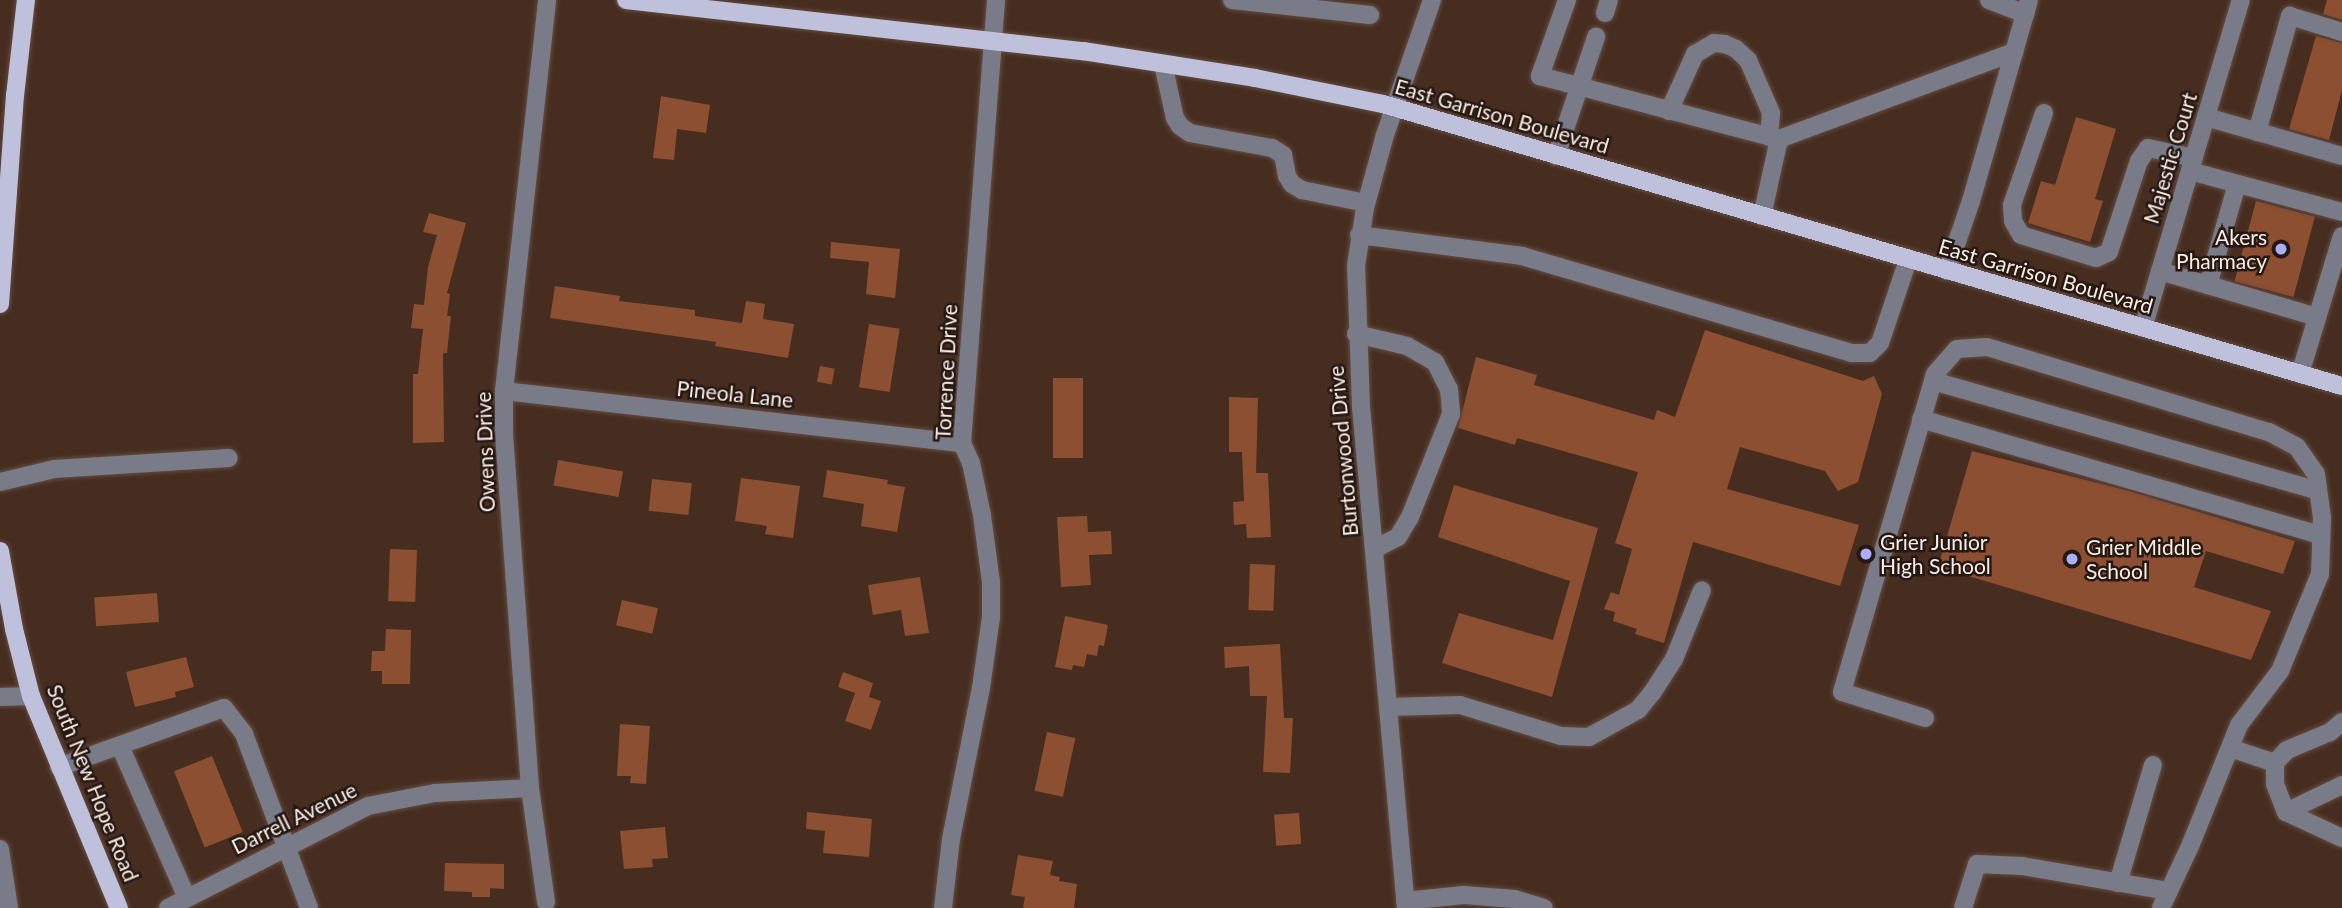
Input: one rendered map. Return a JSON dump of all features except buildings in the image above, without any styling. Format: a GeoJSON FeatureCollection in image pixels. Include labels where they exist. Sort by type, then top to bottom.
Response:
{"type":"FeatureCollection","features":[{"type":"Feature","properties":{"kind":"main road"},"geometry":{"type":"LineString","coordinates":[[0,303],[7,115],[26,0]]}},
{"type":"Feature","properties":{"kind":"main road","name":"East Garrison Boulevard"},"geometry":{"type":"LineString","coordinates":[[626,0],[728,6],[1163,64],[1255,78],[1396,108],[2342,386]]}},
{"type":"Feature","properties":{"kind":"main road","name":"South New Hope Road"},"geometry":{"type":"LineString","coordinates":[[0,551],[14,629],[31,696],[119,908]]}},
{"type":"Feature","properties":{"kind":"street","name":"Owens Drive"},"geometry":{"type":"LineString","coordinates":[[546,902],[530,788],[504,430],[504,391],[547,0]]}},
{"type":"Feature","properties":{"kind":"street","name":"Torrence Drive"},"geometry":{"type":"LineString","coordinates":[[943,908],[949,852],[981,688],[991,617],[991,582],[982,515],[971,463],[962,443],[996,0]]}},
{"type":"Feature","properties":{"kind":"street"},"geometry":{"type":"LineString","coordinates":[[1232,0],[1308,4],[1370,15]]}},
{"type":"Feature","properties":{"kind":"street","name":"Burtonwood Drive"},"geometry":{"type":"LineString","coordinates":[[1406,904],[1356,334],[1356,265],[1366,203],[1432,0]]}},
{"type":"Feature","properties":{"kind":"street"},"geometry":{"type":"LineString","coordinates":[[1567,0],[1540,76],[1774,138],[2014,52]]}},
{"type":"Feature","properties":{"kind":"street"},"geometry":{"type":"LineString","coordinates":[[1947,271],[1971,201],[2027,7],[1989,0]]}},
{"type":"Feature","properties":{"kind":"street","name":"Majestic Court"},"geometry":{"type":"LineString","coordinates":[[2143,328],[2241,0]]}},
{"type":"Feature","properties":{"kind":"street"},"geometry":{"type":"LineString","coordinates":[[2257,132],[2290,16],[2342,32]]}},
{"type":"Feature","properties":{"kind":"street"},"geometry":{"type":"LineString","coordinates":[[1556,156],[1596,37]]}},
{"type":"Feature","properties":{"kind":"street"},"geometry":{"type":"LineString","coordinates":[[1669,111],[1695,54],[1714,43],[1725,44],[1736,48],[1748,60],[1771,113],[1774,138],[1762,216]]}},
{"type":"Feature","properties":{"kind":"street"},"geometry":{"type":"LineString","coordinates":[[1163,64],[1175,118],[1180,126],[1190,133],[1272,148],[1283,155],[1287,176],[1292,184],[1302,190],[1366,203]]}},
{"type":"Feature","properties":{"kind":"street"},"geometry":{"type":"LineString","coordinates":[[2044,113],[2012,205],[2013,221],[2021,234],[2096,258],[2109,252],[2139,161],[2148,148],[2237,184],[2342,212]]}},
{"type":"Feature","properties":{"kind":"street"},"geometry":{"type":"LineString","coordinates":[[2206,117],[2342,156]]}},
{"type":"Feature","properties":{"kind":"street"},"geometry":{"type":"LineString","coordinates":[[2208,285],[2237,184]]}},
{"type":"Feature","properties":{"kind":"street"},"geometry":{"type":"LineString","coordinates":[[1359,235],[1522,256],[1852,354],[1870,352],[1880,343],[1908,260]]}},
{"type":"Feature","properties":{"kind":"street"},"geometry":{"type":"LineString","coordinates":[[2300,374],[2342,236]]}},
{"type":"Feature","properties":{"kind":"street"},"geometry":{"type":"LineString","coordinates":[[2160,271],[2317,317]]}},
{"type":"Feature","properties":{"kind":"street"},"geometry":{"type":"LineString","coordinates":[[1356,334],[1407,346],[1435,362],[1449,389],[1451,414],[1410,517],[1398,537],[1374,549]]}},
{"type":"Feature","properties":{"kind":"street"},"geometry":{"type":"LineString","coordinates":[[1925,718],[1842,692],[1933,381],[1957,349],[1987,347],[2269,432],[2297,447],[2316,474],[2321,535],[2320,573],[2280,671],[2249,709],[2230,748],[2161,908]]}},
{"type":"Feature","properties":{"kind":"street"},"geometry":{"type":"LineString","coordinates":[[1933,381],[2318,491]]}},
{"type":"Feature","properties":{"kind":"street","name":"Pineola Lane"},"geometry":{"type":"LineString","coordinates":[[504,391],[962,443]]}},
{"type":"Feature","properties":{"kind":"street"},"geometry":{"type":"LineString","coordinates":[[1921,419],[2321,535]]}},
{"type":"Feature","properties":{"kind":"street"},"geometry":{"type":"LineString","coordinates":[[0,482],[54,469],[229,458]]}},
{"type":"Feature","properties":{"kind":"street"},"geometry":{"type":"LineString","coordinates":[[1388,707],[1460,705],[1561,736],[1589,737],[1638,710],[1652,693],[1674,659],[1702,590]]}},
{"type":"Feature","properties":{"kind":"street"},"geometry":{"type":"LineString","coordinates":[[0,697],[31,696]]}},
{"type":"Feature","properties":{"kind":"street"},"geometry":{"type":"LineString","coordinates":[[59,767],[223,708],[244,734],[309,908]]}},
{"type":"Feature","properties":{"kind":"street"},"geometry":{"type":"LineString","coordinates":[[2342,722],[2330,732],[2287,750],[2275,763],[2275,785],[2286,812],[2342,838]]}},
{"type":"Feature","properties":{"kind":"street"},"geometry":{"type":"LineString","coordinates":[[120,746],[179,904]]}},
{"type":"Feature","properties":{"kind":"street"},"geometry":{"type":"LineString","coordinates":[[2230,748],[2275,763]]}},
{"type":"Feature","properties":{"kind":"street"},"geometry":{"type":"LineString","coordinates":[[2118,883],[2152,765]]}},
{"type":"Feature","properties":{"kind":"street"},"geometry":{"type":"LineString","coordinates":[[2286,812],[2342,785]]}},
{"type":"Feature","properties":{"kind":"street","name":"Darrell Avenue"},"geometry":{"type":"LineString","coordinates":[[179,904],[284,847],[368,806],[435,793],[530,788]]}},
{"type":"Feature","properties":{"kind":"street"},"geometry":{"type":"LineString","coordinates":[[0,849],[9,908]]}},
{"type":"Feature","properties":{"kind":"street"},"geometry":{"type":"LineString","coordinates":[[1963,908],[1977,864],[2022,866],[2169,891]]}},
{"type":"Feature","properties":{"kind":"street"},"geometry":{"type":"LineString","coordinates":[[1406,904],[1464,894],[1515,900],[1544,908]]}},
{"type":"Feature","properties":{"kind":"place","name":"Akers Pharmacy"},"geometry":{"type":"Point","coordinates":[2281,249]}},
{"type":"Feature","properties":{"kind":"place","name":"Grier Junior High School"},"geometry":{"type":"Point","coordinates":[1866,554]}},
{"type":"Feature","properties":{"kind":"place","name":"Grier Middle School"},"geometry":{"type":"Point","coordinates":[2072,559]}}]}
